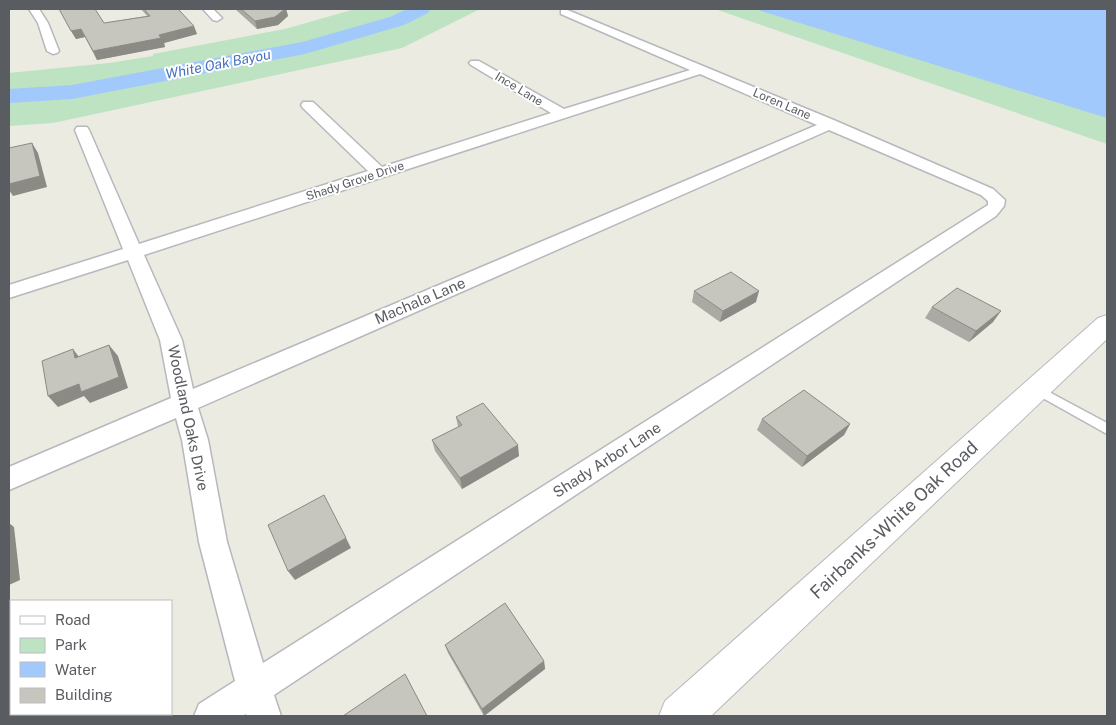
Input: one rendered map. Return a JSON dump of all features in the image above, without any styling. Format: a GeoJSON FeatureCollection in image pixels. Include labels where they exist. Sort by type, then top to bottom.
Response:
{"type":"FeatureCollection","features":[{"type":"Feature","properties":{"kind":"street"},"geometry":{"type":"LineString","coordinates":[[34,9],[43,23],[54,51]]}},
{"type":"Feature","properties":{"kind":"street"},"geometry":{"type":"LineString","coordinates":[[208,9],[217,18]]}},
{"type":"Feature","properties":{"kind":"street","name":"Loren Lane"},"geometry":{"type":"LineString","coordinates":[[565,12],[831,124],[987,192],[997,200]]}},
{"type":"Feature","properties":{"kind":"street","name":"Ince Lane"},"geometry":{"type":"LineString","coordinates":[[475,63],[562,114]]}},
{"type":"Feature","properties":{"kind":"street","name":"Shady Grove Drive"},"geometry":{"type":"LineString","coordinates":[[9,292],[701,70]]}},
{"type":"Feature","properties":{"kind":"street"},"geometry":{"type":"LineString","coordinates":[[308,106],[379,173]]}},
{"type":"Feature","properties":{"kind":"street","name":"Machala Lane"},"geometry":{"type":"LineString","coordinates":[[9,479],[831,124]]}},
{"type":"Feature","properties":{"kind":"street","name":"Woodland Oaks Drive"},"geometry":{"type":"LineString","coordinates":[[82,130],[171,340],[184,403],[195,440],[213,542],[254,688],[264,716]]}},
{"type":"Feature","properties":{"kind":"street","name":"Shady Arbor Lane"},"geometry":{"type":"LineString","coordinates":[[211,716],[990,212],[996,206],[997,200]]}},
{"type":"Feature","properties":{"kind":"street","name":"Fairbanks-White Oak Road"},"geometry":{"type":"LineString","coordinates":[[680,716],[1107,324]]}},
{"type":"Feature","properties":{"kind":"lane"},"geometry":{"type":"LineString","coordinates":[[1036,389],[1107,429]]}},
{"type":"Feature","properties":{"kind":"green space"},"geometry":{"type":"Polygon","coordinates":[[[355,9],[480,9],[402,48],[53,123],[9,126],[9,73],[109,63],[153,56],[153,54],[285,29],[355,9]]]}},
{"type":"Feature","properties":{"kind":"green space"},"geometry":{"type":"Polygon","coordinates":[[[715,9],[1107,9],[1107,144],[715,9]]]}},
{"type":"Feature","properties":{"kind":"water"},"geometry":{"type":"Polygon","coordinates":[[[755,9],[1107,9],[1107,118],[755,9]]]}},
{"type":"Feature","properties":{"kind":"building"},"geometry":{"type":"Polygon","coordinates":[[[59,9],[95,9],[104,23],[150,16],[144,9],[178,9],[194,26],[159,35],[161,38],[93,51],[81,29],[71,31],[59,9]]]}},
{"type":"Feature","properties":{"kind":"building"},"geometry":{"type":"Polygon","coordinates":[[[241,9],[285,9],[275,17],[255,21],[241,9]]]}},
{"type":"Feature","properties":{"kind":"building"},"geometry":{"type":"Polygon","coordinates":[[[32,143],[40,176],[9,184],[9,148],[32,143]]]}},
{"type":"Feature","properties":{"kind":"building"},"geometry":{"type":"Polygon","coordinates":[[[731,272],[759,291],[723,311],[694,291],[731,272]]]}},
{"type":"Feature","properties":{"kind":"building"},"geometry":{"type":"Polygon","coordinates":[[[957,288],[1001,311],[976,331],[932,307],[957,288]]]}},
{"type":"Feature","properties":{"kind":"building"},"geometry":{"type":"Polygon","coordinates":[[[109,345],[119,377],[81,392],[79,384],[48,396],[42,361],[73,349],[75,358],[109,345]]]}},
{"type":"Feature","properties":{"kind":"building"},"geometry":{"type":"Polygon","coordinates":[[[804,390],[850,424],[807,456],[762,419],[804,390]]]}},
{"type":"Feature","properties":{"kind":"building"},"geometry":{"type":"Polygon","coordinates":[[[483,403],[518,445],[460,478],[432,440],[462,425],[456,417],[483,403]]]}},
{"type":"Feature","properties":{"kind":"building"},"geometry":{"type":"Polygon","coordinates":[[[324,495],[346,538],[288,571],[268,525],[324,495]]]}},
{"type":"Feature","properties":{"kind":"building"},"geometry":{"type":"Polygon","coordinates":[[[505,603],[544,661],[482,709],[445,645],[505,603]]]}},
{"type":"Feature","properties":{"kind":"building"},"geometry":{"type":"Polygon","coordinates":[[[405,674],[427,716],[343,716],[405,674]]]}},
{"type":"Feature","properties":{"kind":"waterway","name":"White Oak Bayou"},"geometry":{"type":"LineString","coordinates":[[9,96],[72,92],[305,48],[397,21],[421,9]]}}]}
